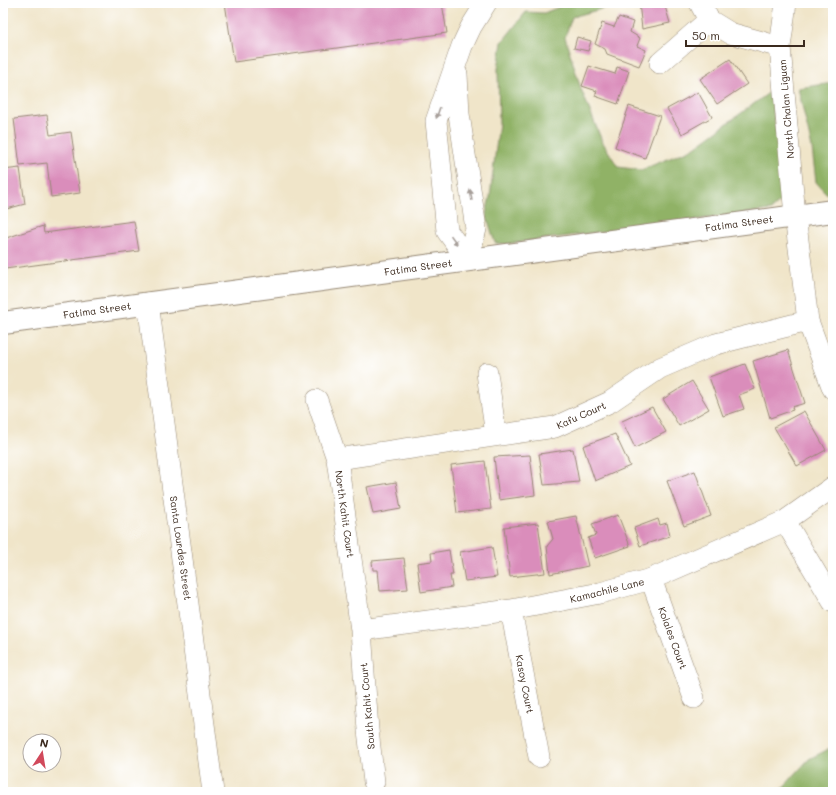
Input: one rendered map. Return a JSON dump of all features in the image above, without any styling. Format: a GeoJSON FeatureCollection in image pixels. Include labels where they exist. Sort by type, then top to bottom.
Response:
{"type":"FeatureCollection","features":[{"type":"Feature","properties":{"kind":"main road","name":"Fatima Street"},"geometry":{"type":"LineString","coordinates":[[3,323],[833,211]]}},
{"type":"Feature","properties":{"kind":"street"},"geometry":{"type":"LineString","coordinates":[[468,260],[447,231],[436,121],[462,46],[471,27],[486,3]]}},
{"type":"Feature","properties":{"kind":"street","name":"North Chalan Liguan"},"geometry":{"type":"LineString","coordinates":[[786,3],[780,47],[795,216],[808,321],[833,390]]}},
{"type":"Feature","properties":{"kind":"street"},"geometry":{"type":"LineString","coordinates":[[660,63],[705,11],[730,33],[780,47]]}},
{"type":"Feature","properties":{"kind":"street"},"geometry":{"type":"LineString","coordinates":[[456,63],[459,114],[476,229],[468,260]]}},
{"type":"Feature","properties":{"kind":"street","name":"Santa Lourdes Street"},"geometry":{"type":"LineString","coordinates":[[148,303],[213,792]]}},
{"type":"Feature","properties":{"kind":"street","name":"Kafu Court"},"geometry":{"type":"LineString","coordinates":[[337,459],[555,427],[610,402],[660,368],[716,344],[808,321]]}},
{"type":"Feature","properties":{"kind":"street"},"geometry":{"type":"LineString","coordinates":[[487,372],[496,435]]}},
{"type":"Feature","properties":{"kind":"street","name":"North Kahit Court"},"geometry":{"type":"LineString","coordinates":[[318,400],[337,459],[361,630]]}},
{"type":"Feature","properties":{"kind":"street","name":"Kamachile Lane"},"geometry":{"type":"LineString","coordinates":[[361,630],[511,610],[600,593],[651,579],[784,520],[833,487]]}},
{"type":"Feature","properties":{"kind":"street"},"geometry":{"type":"LineString","coordinates":[[784,520],[833,602]]}},
{"type":"Feature","properties":{"kind":"street","name":"Kolales Court"},"geometry":{"type":"LineString","coordinates":[[651,579],[694,698]]}},
{"type":"Feature","properties":{"kind":"street","name":"Kasoy Court"},"geometry":{"type":"LineString","coordinates":[[511,610],[538,757]]}},
{"type":"Feature","properties":{"kind":"street","name":"South Kahit Court"},"geometry":{"type":"LineString","coordinates":[[361,630],[368,730],[374,782]]}},
{"type":"Feature","properties":{"kind":"green space"},"geometry":{"type":"Polygon","coordinates":[[[569,3],[623,3],[572,17],[565,37],[581,89],[602,141],[618,167],[641,170],[692,149],[770,92],[786,196],[771,210],[506,244],[495,243],[486,214],[490,197],[499,123],[498,69],[502,42],[526,12],[544,13],[569,3]]]}},
{"type":"Feature","properties":{"kind":"green space"},"geometry":{"type":"Polygon","coordinates":[[[833,83],[833,195],[827,194],[816,182],[812,148],[798,88],[833,83]]]}},
{"type":"Feature","properties":{"kind":"green space"},"geometry":{"type":"Polygon","coordinates":[[[833,747],[833,792],[779,792],[809,759],[833,747]]]}},
{"type":"Feature","properties":{"kind":"building"},"geometry":{"type":"Polygon","coordinates":[[[225,3],[442,3],[447,33],[234,62],[225,3]]]}},
{"type":"Feature","properties":{"kind":"building"},"geometry":{"type":"Polygon","coordinates":[[[639,3],[664,3],[670,23],[642,29],[639,3]]]}},
{"type":"Feature","properties":{"kind":"building"},"geometry":{"type":"Polygon","coordinates":[[[619,17],[633,22],[630,32],[640,38],[637,46],[646,50],[639,66],[607,54],[605,49],[595,44],[602,23],[614,27],[619,17]]]}},
{"type":"Feature","properties":{"kind":"building"},"geometry":{"type":"Polygon","coordinates":[[[577,37],[591,41],[588,51],[574,48],[577,37]]]}},
{"type":"Feature","properties":{"kind":"building"},"geometry":{"type":"Polygon","coordinates":[[[730,59],[747,84],[717,104],[700,79],[730,59]]]}},
{"type":"Feature","properties":{"kind":"building"},"geometry":{"type":"Polygon","coordinates":[[[589,66],[615,74],[617,67],[629,71],[618,104],[595,96],[597,91],[582,86],[589,66]]]}},
{"type":"Feature","properties":{"kind":"building"},"geometry":{"type":"Polygon","coordinates":[[[698,92],[712,117],[682,134],[667,109],[698,92]]]}},
{"type":"Feature","properties":{"kind":"building"},"geometry":{"type":"Polygon","coordinates":[[[629,106],[660,116],[645,158],[615,147],[629,106]]]}},
{"type":"Feature","properties":{"kind":"building"},"geometry":{"type":"Polygon","coordinates":[[[47,115],[50,135],[71,132],[80,193],[51,197],[47,163],[20,166],[14,119],[47,115]]]}},
{"type":"Feature","properties":{"kind":"building"},"geometry":{"type":"Polygon","coordinates":[[[20,168],[25,204],[3,210],[3,170],[20,168]]]}},
{"type":"Feature","properties":{"kind":"building"},"geometry":{"type":"Polygon","coordinates":[[[134,221],[139,251],[5,269],[3,268],[3,239],[43,226],[44,233],[134,221]]]}},
{"type":"Feature","properties":{"kind":"building"},"geometry":{"type":"Polygon","coordinates":[[[788,350],[805,403],[792,407],[793,410],[770,418],[753,361],[788,350]]]}},
{"type":"Feature","properties":{"kind":"building"},"geometry":{"type":"Polygon","coordinates":[[[745,364],[755,389],[739,395],[744,409],[723,416],[709,377],[745,364]]]}},
{"type":"Feature","properties":{"kind":"building"},"geometry":{"type":"Polygon","coordinates":[[[692,381],[709,409],[679,426],[663,399],[692,381]]]}},
{"type":"Feature","properties":{"kind":"building"},"geometry":{"type":"Polygon","coordinates":[[[652,407],[666,432],[635,448],[622,421],[652,407]]]}},
{"type":"Feature","properties":{"kind":"building"},"geometry":{"type":"Polygon","coordinates":[[[804,411],[826,450],[797,466],[774,427],[804,411]]]}},
{"type":"Feature","properties":{"kind":"building"},"geometry":{"type":"Polygon","coordinates":[[[615,434],[630,466],[595,481],[583,446],[615,434]]]}},
{"type":"Feature","properties":{"kind":"building"},"geometry":{"type":"Polygon","coordinates":[[[573,449],[579,482],[544,485],[539,454],[573,449]]]}},
{"type":"Feature","properties":{"kind":"building"},"geometry":{"type":"Polygon","coordinates":[[[530,455],[535,495],[499,500],[494,457],[530,455]]]}},
{"type":"Feature","properties":{"kind":"building"},"geometry":{"type":"Polygon","coordinates":[[[485,461],[491,509],[457,513],[451,465],[485,461]]]}},
{"type":"Feature","properties":{"kind":"building"},"geometry":{"type":"Polygon","coordinates":[[[695,471],[711,516],[684,526],[667,481],[695,471]]]}},
{"type":"Feature","properties":{"kind":"building"},"geometry":{"type":"Polygon","coordinates":[[[396,482],[401,509],[373,514],[367,487],[396,482]]]}},
{"type":"Feature","properties":{"kind":"building"},"geometry":{"type":"Polygon","coordinates":[[[618,515],[630,546],[595,558],[588,538],[596,535],[592,524],[618,515]]]}},
{"type":"Feature","properties":{"kind":"building"},"geometry":{"type":"Polygon","coordinates":[[[576,516],[588,566],[550,574],[547,546],[553,539],[548,521],[576,516]]]}},
{"type":"Feature","properties":{"kind":"building"},"geometry":{"type":"Polygon","coordinates":[[[658,519],[660,525],[667,523],[670,536],[640,546],[634,528],[658,519]]]}},
{"type":"Feature","properties":{"kind":"building"},"geometry":{"type":"Polygon","coordinates":[[[538,523],[545,573],[510,577],[504,527],[538,523]]]}},
{"type":"Feature","properties":{"kind":"building"},"geometry":{"type":"Polygon","coordinates":[[[492,547],[497,577],[465,581],[460,552],[492,547]]]}},
{"type":"Feature","properties":{"kind":"building"},"geometry":{"type":"Polygon","coordinates":[[[449,550],[453,575],[450,575],[452,587],[421,592],[417,563],[432,561],[431,553],[449,550]]]}},
{"type":"Feature","properties":{"kind":"building"},"geometry":{"type":"Polygon","coordinates":[[[404,558],[408,589],[380,591],[378,570],[373,570],[372,561],[404,558]]]}}]}
